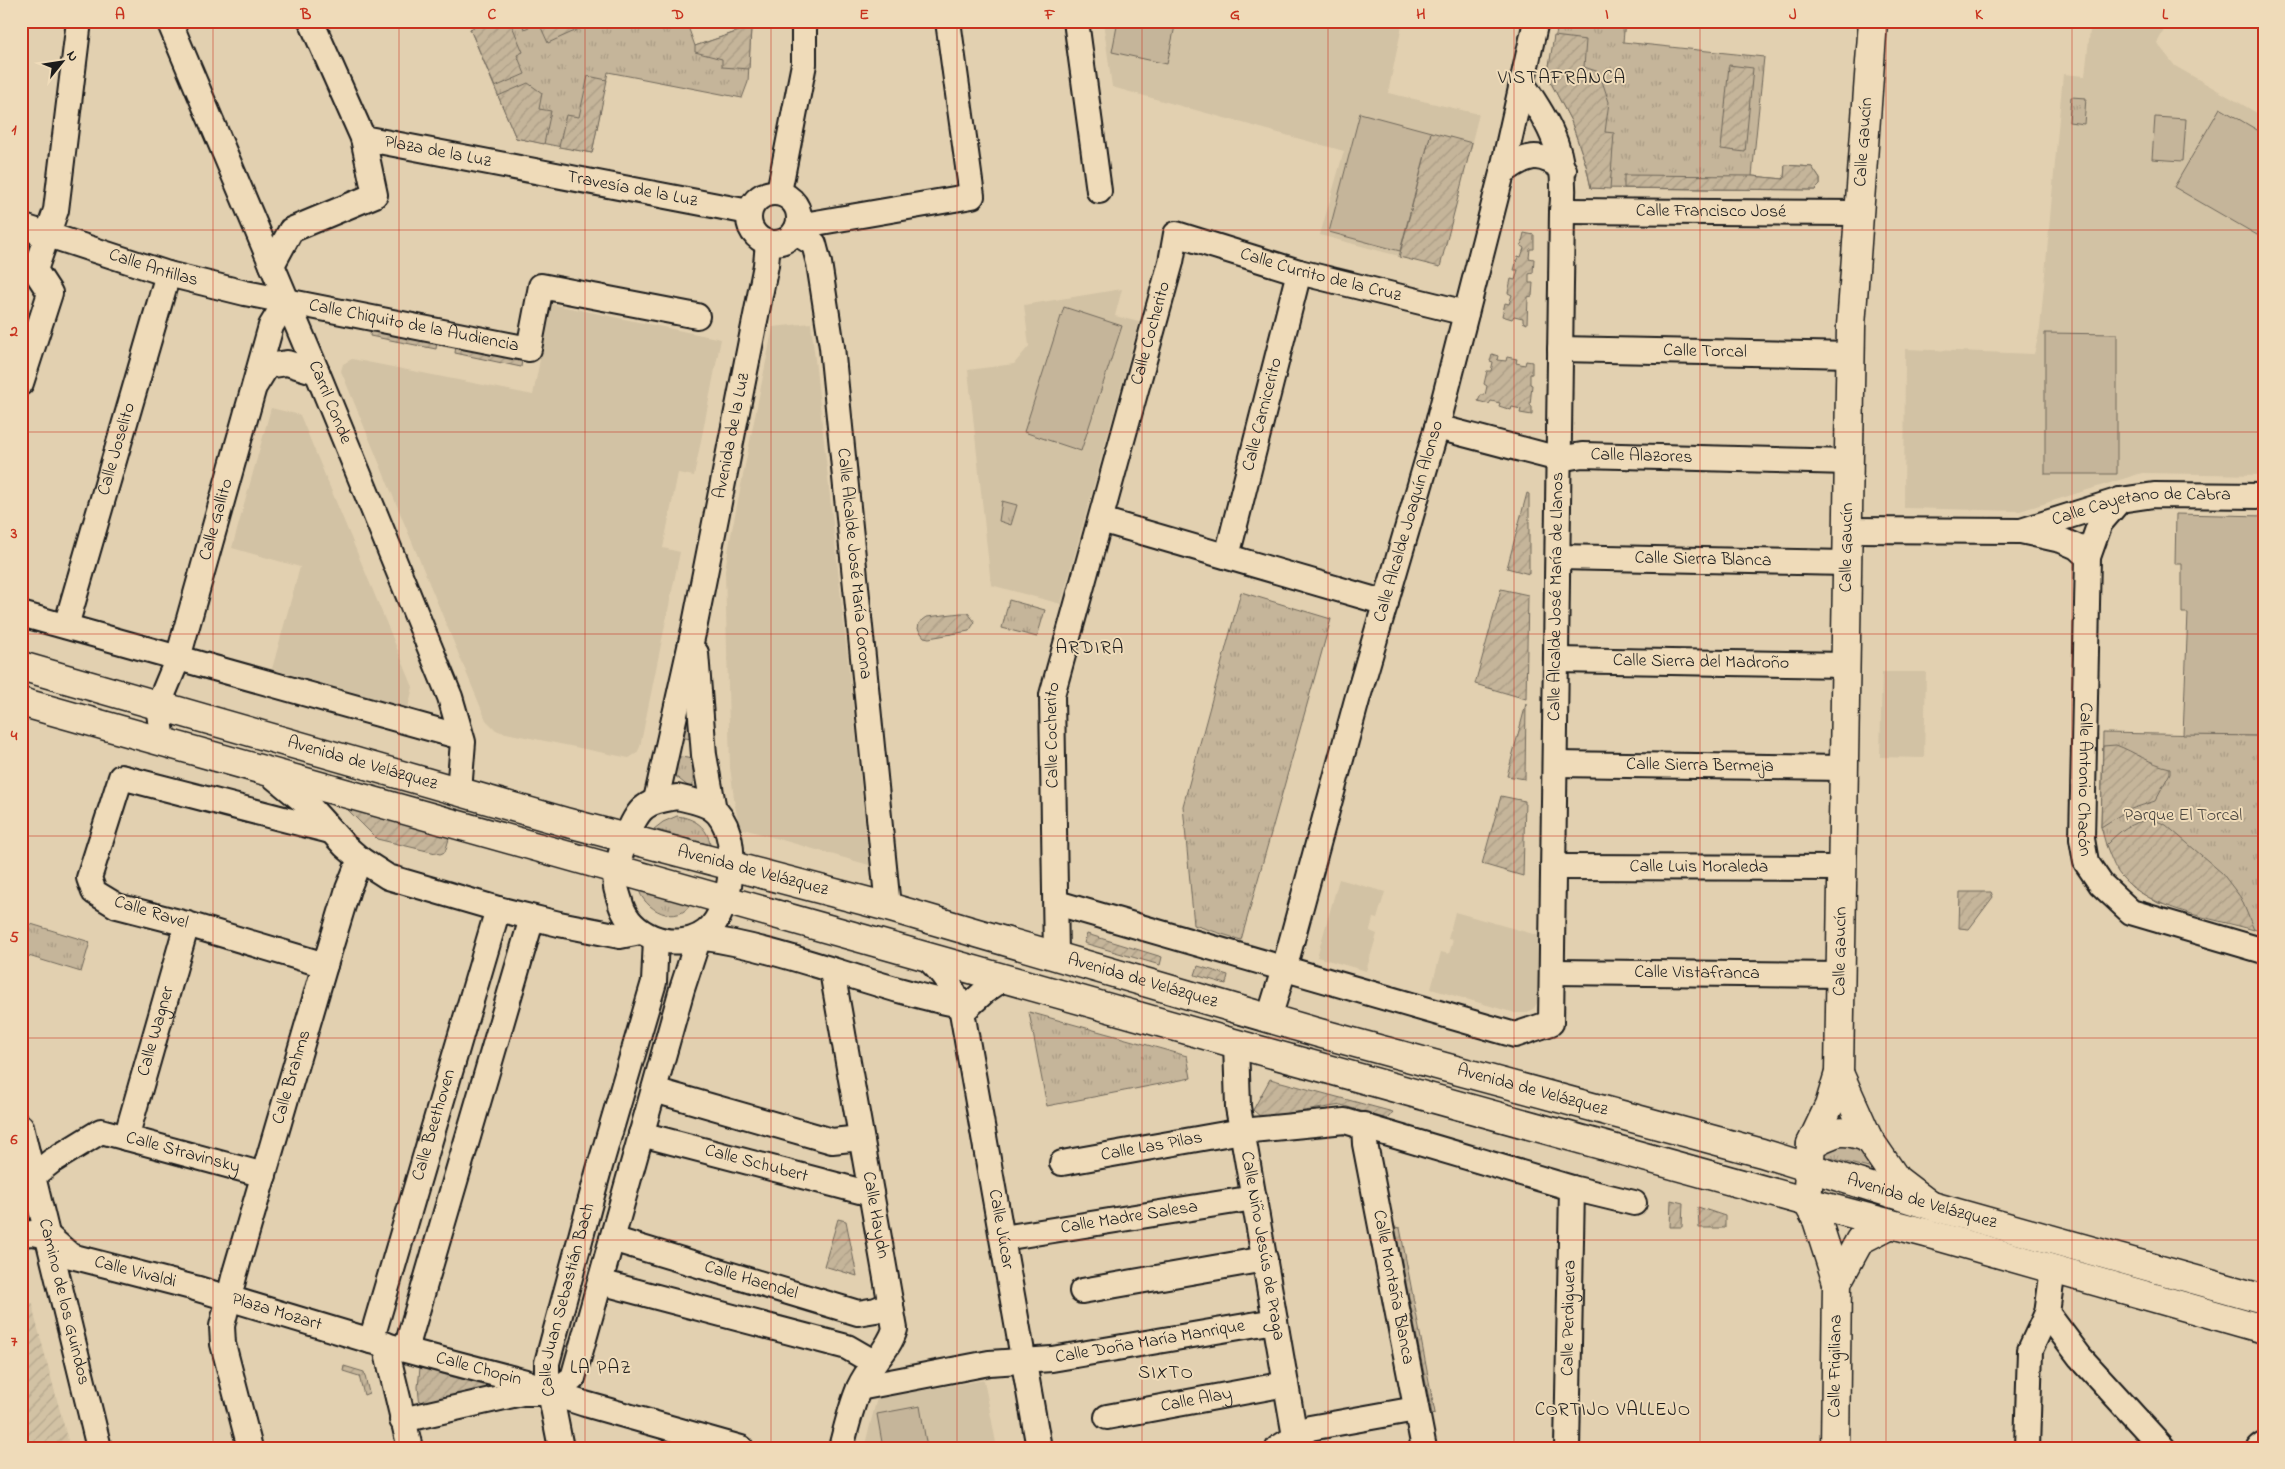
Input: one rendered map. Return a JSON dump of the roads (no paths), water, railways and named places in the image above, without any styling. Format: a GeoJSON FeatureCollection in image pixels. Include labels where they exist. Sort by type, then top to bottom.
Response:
{"type":"FeatureCollection","features":[{"type":"Feature","properties":{"kind":"main road","name":"Calle Gaucín"},"geometry":{"type":"LineString","coordinates":[[1809,1156],[1829,1106],[1839,1073],[1851,355],[1873,21]]}},
{"type":"Feature","properties":{"kind":"main road","name":"Avenida de Velázquez"},"geometry":{"type":"LineString","coordinates":[[21,666],[625,838],[888,907],[1269,1018],[1743,1148],[1809,1156],[1932,1206],[2264,1299]]}},
{"type":"Feature","properties":{"kind":"main road","name":"Avenida de Velázquez"},"geometry":{"type":"LineString","coordinates":[[21,702],[2264,1329]]}},
{"type":"Feature","properties":{"kind":"main road","name":"Calle Gaucín"},"geometry":{"type":"LineString","coordinates":[[1839,1073],[1868,1138],[1896,1179],[1932,1206]]}},
{"type":"Feature","properties":{"kind":"main road"},"geometry":{"type":"LineString","coordinates":[[1806,1202],[1809,1156],[1831,1134],[1848,1130],[1868,1138]]}},
{"type":"Feature","properties":{"kind":"main road","name":"Calle Frigiliana"},"geometry":{"type":"LineString","coordinates":[[1806,1202],[1817,1220],[1837,1282],[1835,1448]]}},
{"type":"Feature","properties":{"kind":"main road","name":"Calle Frigiliana"},"geometry":{"type":"LineString","coordinates":[[1837,1282],[1860,1240],[1891,1224]]}},
{"type":"Feature","properties":{"kind":"street"},"geometry":{"type":"LineString","coordinates":[[21,383],[50,293],[28,268],[48,233],[56,210],[79,21]]}},
{"type":"Feature","properties":{"kind":"street","name":"Plaza de la Luz"},"geometry":{"type":"LineString","coordinates":[[272,265],[291,230],[375,195],[363,138],[311,21]]}},
{"type":"Feature","properties":{"kind":"street"},"geometry":{"type":"LineString","coordinates":[[778,192],[804,64],[804,21]]}},
{"type":"Feature","properties":{"kind":"street"},"geometry":{"type":"LineString","coordinates":[[796,229],[798,209],[794,201],[778,192],[771,192],[757,199],[749,212],[748,220],[755,234],[768,242],[783,241],[796,229],[972,196],[948,21]]}},
{"type":"Feature","properties":{"kind":"street"},"geometry":{"type":"LineString","coordinates":[[1076,21],[1099,191]]}},
{"type":"Feature","properties":{"kind":"street","name":"Calle Alcalde Joaquín Alonso"},"geometry":{"type":"LineString","coordinates":[[1269,1018],[1357,700],[1437,427],[1502,173],[1536,21]]}},
{"type":"Feature","properties":{"kind":"street","name":"Carril Conde"},"geometry":{"type":"LineString","coordinates":[[176,23],[272,265],[450,697],[463,742],[459,791]]}},
{"type":"Feature","properties":{"kind":"street","name":"Calle Alcalde José María de Llanos"},"geometry":{"type":"LineString","coordinates":[[1284,969],[1515,1035],[1551,1023],[1564,170],[1554,134],[1522,83]]}},
{"type":"Feature","properties":{"kind":"street","name":"Plaza de la Luz"},"geometry":{"type":"LineString","coordinates":[[363,138],[514,167]]}},
{"type":"Feature","properties":{"kind":"street"},"geometry":{"type":"LineString","coordinates":[[1502,173],[1519,160],[1534,157],[1550,160],[1564,170]]}},
{"type":"Feature","properties":{"kind":"street","name":"Travesía de la Luz"},"geometry":{"type":"LineString","coordinates":[[514,167],[749,212]]}},
{"type":"Feature","properties":{"kind":"street","name":"Calle Francisco José"},"geometry":{"type":"LineString","coordinates":[[1562,211],[1859,213]]}},
{"type":"Feature","properties":{"kind":"street","name":"Calle Antillas"},"geometry":{"type":"LineString","coordinates":[[21,226],[48,233],[168,274],[245,293],[287,300]]}},
{"type":"Feature","properties":{"kind":"street","name":"Calle Alcalde José María Corona"},"geometry":{"type":"LineString","coordinates":[[796,229],[814,244],[820,263],[832,347],[888,907]]}},
{"type":"Feature","properties":{"kind":"street","name":"Calle Currito de la Cruz"},"geometry":{"type":"LineString","coordinates":[[1176,234],[1299,272],[1466,313]]}},
{"type":"Feature","properties":{"kind":"street","name":"Calle Cocherito"},"geometry":{"type":"LineString","coordinates":[[1056,956],[1052,695],[1171,262],[1176,234]]}},
{"type":"Feature","properties":{"kind":"street","name":"Avenida de la Luz"},"geometry":{"type":"LineString","coordinates":[[656,800],[694,629],[766,265],[768,242]]}},
{"type":"Feature","properties":{"kind":"street","name":"Calle Carnicerito"},"geometry":{"type":"LineString","coordinates":[[1227,556],[1299,272]]}},
{"type":"Feature","properties":{"kind":"street","name":"Calle Joselito"},"geometry":{"type":"LineString","coordinates":[[66,626],[168,274]]}},
{"type":"Feature","properties":{"kind":"street","name":"Calle Chiquito de la Audiencia"},"geometry":{"type":"LineString","coordinates":[[287,300],[528,349],[541,286],[697,316]]}},
{"type":"Feature","properties":{"kind":"street","name":"Calle Gallito"},"geometry":{"type":"LineString","coordinates":[[158,706],[178,658],[271,326],[287,300]]}},
{"type":"Feature","properties":{"kind":"street","name":"Calle Torcal"},"geometry":{"type":"LineString","coordinates":[[1560,349],[1851,355]]}},
{"type":"Feature","properties":{"kind":"street"},"geometry":{"type":"LineString","coordinates":[[252,390],[267,366],[287,363],[317,372]]}},
{"type":"Feature","properties":{"kind":"street","name":"Calle Alazores"},"geometry":{"type":"LineString","coordinates":[[1437,427],[1559,459],[1582,455],[1849,462]]}},
{"type":"Feature","properties":{"kind":"street","name":"Calle Cayetano de Cabra"},"geometry":{"type":"LineString","coordinates":[[2021,531],[2120,500],[2154,495],[2264,496]]}},
{"type":"Feature","properties":{"kind":"street","name":"Calle Antonio Chacón"},"geometry":{"type":"LineString","coordinates":[[2120,500],[2100,523],[2088,557],[2082,840],[2086,862],[2101,884],[2131,912],[2264,951]]}},
{"type":"Feature","properties":{"kind":"street"},"geometry":{"type":"LineString","coordinates":[[1101,520],[1386,603]]}},
{"type":"Feature","properties":{"kind":"street","name":"Calle Cayetano de Cabra"},"geometry":{"type":"LineString","coordinates":[[1848,530],[2021,531],[2061,540],[2077,547],[2088,557]]}},
{"type":"Feature","properties":{"kind":"street","name":"Calle Sierra Blanca"},"geometry":{"type":"LineString","coordinates":[[1558,557],[1847,563]]}},
{"type":"Feature","properties":{"kind":"street"},"geometry":{"type":"LineString","coordinates":[[21,614],[461,737]]}},
{"type":"Feature","properties":{"kind":"street","name":"Avenida de la Luz"},"geometry":{"type":"LineString","coordinates":[[694,629],[704,755],[714,810]]}},
{"type":"Feature","properties":{"kind":"street","name":"Calle Sierra del Madroño"},"geometry":{"type":"LineString","coordinates":[[1556,660],[1846,665]]}},
{"type":"Feature","properties":{"kind":"street"},"geometry":{"type":"LineString","coordinates":[[158,706],[163,741]]}},
{"type":"Feature","properties":{"kind":"street","name":"Calle Sierra Bermeja"},"geometry":{"type":"LineString","coordinates":[[1556,764],[1844,768]]}},
{"type":"Feature","properties":{"kind":"street","name":"Avenida de Velázquez"},"geometry":{"type":"LineString","coordinates":[[266,771],[307,804],[330,831],[360,858],[388,877],[532,918],[620,936],[648,935],[674,941],[699,937]]}},
{"type":"Feature","properties":{"kind":"street","name":"Avenida de Velázquez"},"geometry":{"type":"LineString","coordinates":[[121,777],[330,831]]}},
{"type":"Feature","properties":{"kind":"street","name":"Calle Ravel"},"geometry":{"type":"LineString","coordinates":[[121,777],[89,878],[94,892],[117,906],[186,924],[325,965]]}},
{"type":"Feature","properties":{"kind":"street"},"geometry":{"type":"LineString","coordinates":[[648,935],[624,912],[615,886],[625,838],[635,816],[645,807],[656,800],[677,797],[697,801],[714,810],[725,827],[731,843],[732,866],[725,898],[711,927],[699,937]]}},
{"type":"Feature","properties":{"kind":"street","name":"Calle Brahms"},"geometry":{"type":"LineString","coordinates":[[228,1299],[325,965],[348,889],[360,858]]}},
{"type":"Feature","properties":{"kind":"street","name":"Calle Luis Moraleda"},"geometry":{"type":"LineString","coordinates":[[1554,867],[1843,868]]}},
{"type":"Feature","properties":{"kind":"street"},"geometry":{"type":"LineString","coordinates":[[1056,903],[1284,969]]}},
{"type":"Feature","properties":{"kind":"street","name":"Calle Beethoven"},"geometry":{"type":"LineString","coordinates":[[387,1344],[498,909]]}},
{"type":"Feature","properties":{"kind":"street","name":"Calle Beethoven"},"geometry":{"type":"LineString","coordinates":[[387,1344],[532,918]]}},
{"type":"Feature","properties":{"kind":"street","name":"Calle Wagner"},"geometry":{"type":"LineString","coordinates":[[126,1138],[186,924]]}},
{"type":"Feature","properties":{"kind":"street","name":"Calle Juan Sebastián Bach"},"geometry":{"type":"LineString","coordinates":[[648,935],[654,982],[554,1334],[547,1373],[551,1394],[573,1378],[641,1134],[699,937]]}},
{"type":"Feature","properties":{"kind":"street"},"geometry":{"type":"LineString","coordinates":[[699,937],[731,941],[961,1008],[1004,978]]}},
{"type":"Feature","properties":{"kind":"street","name":"Calle Júcar"},"geometry":{"type":"LineString","coordinates":[[924,955],[942,971],[961,1008],[1039,1448]]}},
{"type":"Feature","properties":{"kind":"street","name":"Calle Haydn"},"geometry":{"type":"LineString","coordinates":[[832,971],[895,1329],[891,1341],[873,1362],[859,1388],[841,1448]]}},
{"type":"Feature","properties":{"kind":"street","name":"Calle Vistafranca"},"geometry":{"type":"LineString","coordinates":[[1553,972],[1841,974]]}},
{"type":"Feature","properties":{"kind":"street","name":"Calle Niño Jesús de Praga"},"geometry":{"type":"LineString","coordinates":[[1236,1043],[1238,1107],[1286,1384],[1290,1444]]}},
{"type":"Feature","properties":{"kind":"street"},"geometry":{"type":"LineString","coordinates":[[654,1090],[832,1141],[861,1138]]}},
{"type":"Feature","properties":{"kind":"street","name":"Calle Las Pilas"},"geometry":{"type":"LineString","coordinates":[[1062,1163],[1242,1131],[1345,1121],[1364,1125],[1572,1188],[1634,1202]]}},
{"type":"Feature","properties":{"kind":"street","name":"Calle Montaña Blanca"},"geometry":{"type":"LineString","coordinates":[[1364,1125],[1367,1154],[1424,1448]]}},
{"type":"Feature","properties":{"kind":"street","name":"Camino de los Guindos"},"geometry":{"type":"LineString","coordinates":[[21,1127],[99,1448]]}},
{"type":"Feature","properties":{"kind":"street","name":"Calle Stravinsky"},"geometry":{"type":"LineString","coordinates":[[34,1175],[52,1161],[101,1131],[264,1176]]}},
{"type":"Feature","properties":{"kind":"street","name":"Calle Schubert"},"geometry":{"type":"LineString","coordinates":[[641,1134],[871,1194]]}},
{"type":"Feature","properties":{"kind":"street","name":"Calle Perdiguera"},"geometry":{"type":"LineString","coordinates":[[1568,1448],[1572,1188]]}},
{"type":"Feature","properties":{"kind":"street","name":"Calle Madre Salesa"},"geometry":{"type":"LineString","coordinates":[[1003,1238],[1254,1198]]}},
{"type":"Feature","properties":{"kind":"street"},"geometry":{"type":"LineString","coordinates":[[21,1234],[32,1233],[48,1236]]}},
{"type":"Feature","properties":{"kind":"street","name":"Calle Vivaldi"},"geometry":{"type":"LineString","coordinates":[[48,1236],[71,1256],[195,1288],[228,1299]]}},
{"type":"Feature","properties":{"kind":"street","name":"Calle Haendel"},"geometry":{"type":"LineString","coordinates":[[612,1239],[858,1313],[876,1310],[891,1304]]}},
{"type":"Feature","properties":{"kind":"street"},"geometry":{"type":"LineString","coordinates":[[1082,1291],[1264,1258]]}},
{"type":"Feature","properties":{"kind":"street"},"geometry":{"type":"LineString","coordinates":[[2027,1448],[2030,1350],[2047,1313],[2053,1269]]}},
{"type":"Feature","properties":{"kind":"street"},"geometry":{"type":"LineString","coordinates":[[600,1282],[847,1348],[873,1362]]}},
{"type":"Feature","properties":{"kind":"street","name":"Plaza Mozart"},"geometry":{"type":"LineString","coordinates":[[250,1448],[223,1344],[222,1326],[228,1299],[387,1344]]}},
{"type":"Feature","properties":{"kind":"street"},"geometry":{"type":"LineString","coordinates":[[2047,1313],[2080,1356],[2162,1448]]}},
{"type":"Feature","properties":{"kind":"street","name":"Calle Doña María Manrique"},"geometry":{"type":"LineString","coordinates":[[859,1388],[989,1363],[1052,1359],[1275,1321]]}},
{"type":"Feature","properties":{"kind":"street"},"geometry":{"type":"LineString","coordinates":[[387,1344],[402,1420],[410,1448]]}},
{"type":"Feature","properties":{"kind":"street","name":"Calle Chopin"},"geometry":{"type":"LineString","coordinates":[[387,1344],[526,1382],[551,1394],[741,1448]]}},
{"type":"Feature","properties":{"kind":"street","name":"Calle Alay"},"geometry":{"type":"LineString","coordinates":[[1107,1417],[1286,1384]]}},
{"type":"Feature","properties":{"kind":"street","name":"Calle Chopin"},"geometry":{"type":"LineString","coordinates":[[402,1420],[522,1393],[551,1394]]}},
{"type":"Feature","properties":{"kind":"street"},"geometry":{"type":"LineString","coordinates":[[551,1394],[561,1448]]}},
{"type":"Feature","properties":{"kind":"street"},"geometry":{"type":"LineString","coordinates":[[1290,1444],[1310,1428],[1416,1409]]}},
{"type":"Feature","properties":{"kind":"street"},"geometry":{"type":"LineString","coordinates":[[2260,1448],[2264,1445]]}},
{"type":"Feature","properties":{"kind":"district","name":"VISTAFRANCA"},"geometry":{"type":"Point","coordinates":[1562,78]}},
{"type":"Feature","properties":{"kind":"district","name":"ARDIRA"},"geometry":{"type":"Point","coordinates":[1090,648]}},
{"type":"Feature","properties":{"kind":"district","name":"LA PAZ"},"geometry":{"type":"Point","coordinates":[601,1368]}},
{"type":"Feature","properties":{"kind":"district","name":"SIXTO"},"geometry":{"type":"Point","coordinates":[1166,1373]}},
{"type":"Feature","properties":{"kind":"district","name":"CORTIJO VALLEJO"},"geometry":{"type":"Point","coordinates":[1613,1410]}},
{"type":"Feature","properties":{"kind":"park label","name":"Parque El Torcal"},"geometry":{"type":"Point","coordinates":[2183,816]}}]}
